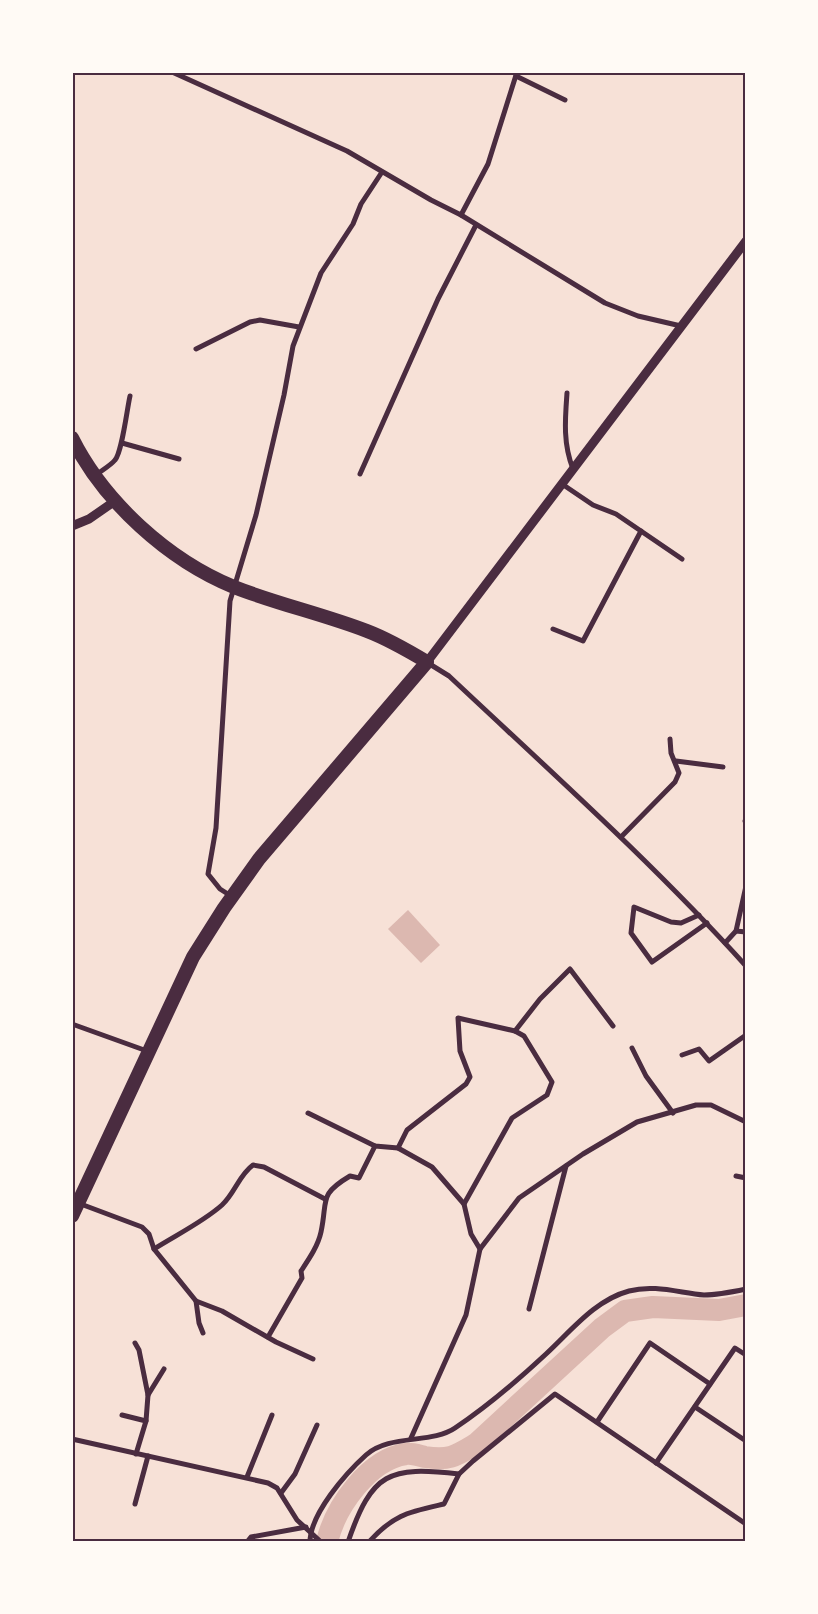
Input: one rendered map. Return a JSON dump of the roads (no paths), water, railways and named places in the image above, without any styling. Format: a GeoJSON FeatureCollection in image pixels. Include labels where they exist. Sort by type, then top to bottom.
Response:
{"type":"FeatureCollection","features":[{"type":"Feature","properties":{"kind":"highway"},"geometry":{"type":"LineString","coordinates":[[72,438],[115,501],[165,546],[192,564],[233,587],[364,630],[392,642],[427,662],[260,860],[232,897],[193,957],[76,1202],[72,1216]]}},
{"type":"Feature","properties":{"kind":"street"},"geometry":{"type":"LineString","coordinates":[[172,72],[347,151],[461,215],[604,303],[638,316],[681,326]]}},
{"type":"Feature","properties":{"kind":"street"},"geometry":{"type":"LineString","coordinates":[[461,215],[488,164],[517,74],[566,100]]}},
{"type":"Feature","properties":{"kind":"street"},"geometry":{"type":"LineString","coordinates":[[232,897],[220,889],[208,874],[216,828],[230,601],[256,514],[299,327],[321,273],[353,224],[361,204],[382,172]]}},
{"type":"Feature","properties":{"kind":"street"},"geometry":{"type":"LineString","coordinates":[[360,474],[438,299],[476,225]]}},
{"type":"Feature","properties":{"kind":"street"},"geometry":{"type":"LineString","coordinates":[[746,241],[427,662],[450,676],[621,837],[699,915],[746,966]]}},
{"type":"Feature","properties":{"kind":"street"},"geometry":{"type":"LineString","coordinates":[[196,349],[250,322],[260,320],[299,327]]}},
{"type":"Feature","properties":{"kind":"street"},"geometry":{"type":"LineString","coordinates":[[567,393],[564,430],[572,469]]}},
{"type":"Feature","properties":{"kind":"street"},"geometry":{"type":"LineString","coordinates":[[96,475],[116,459],[122,443],[122,428],[130,396]]}},
{"type":"Feature","properties":{"kind":"street"},"geometry":{"type":"LineString","coordinates":[[122,443],[179,459]]}},
{"type":"Feature","properties":{"kind":"street"},"geometry":{"type":"LineString","coordinates":[[562,484],[593,505],[616,514],[682,559]]}},
{"type":"Feature","properties":{"kind":"street"},"geometry":{"type":"LineString","coordinates":[[72,526],[89,519],[115,501]]}},
{"type":"Feature","properties":{"kind":"street"},"geometry":{"type":"LineString","coordinates":[[553,629],[583,641],[641,531]]}},
{"type":"Feature","properties":{"kind":"street"},"geometry":{"type":"LineString","coordinates":[[621,837],[675,782],[679,773],[676,761],[671,753],[670,739]]}},
{"type":"Feature","properties":{"kind":"street"},"geometry":{"type":"LineString","coordinates":[[676,761],[722,767]]}},
{"type":"Feature","properties":{"kind":"street"},"geometry":{"type":"LineString","coordinates":[[725,943],[736,931],[746,886]]}},
{"type":"Feature","properties":{"kind":"street"},"geometry":{"type":"LineString","coordinates":[[699,915],[681,924],[671,922],[634,907],[631,933],[652,962],[707,924]]}},
{"type":"Feature","properties":{"kind":"street"},"geometry":{"type":"LineString","coordinates":[[736,931],[746,932]]}},
{"type":"Feature","properties":{"kind":"street"},"geometry":{"type":"LineString","coordinates":[[515,1031],[540,999],[570,969],[613,1026]]}},
{"type":"Feature","properties":{"kind":"street"},"geometry":{"type":"LineString","coordinates":[[398,1148],[407,1130],[466,1084],[470,1077],[460,1051],[458,1018],[515,1031],[524,1036],[552,1082],[551,1088],[547,1095],[512,1118],[464,1204]]}},
{"type":"Feature","properties":{"kind":"street"},"geometry":{"type":"LineString","coordinates":[[72,1024],[148,1052]]}},
{"type":"Feature","properties":{"kind":"street"},"geometry":{"type":"LineString","coordinates":[[682,1055],[699,1049],[709,1061],[746,1036]]}},
{"type":"Feature","properties":{"kind":"street"},"geometry":{"type":"LineString","coordinates":[[632,1048],[646,1076],[673,1113]]}},
{"type":"Feature","properties":{"kind":"street"},"geometry":{"type":"LineString","coordinates":[[411,1438],[466,1315],[480,1249],[519,1198],[637,1122],[696,1105],[711,1105],[746,1122]]}},
{"type":"Feature","properties":{"kind":"street"},"geometry":{"type":"LineString","coordinates":[[308,1113],[376,1146],[398,1148],[432,1167],[464,1204],[471,1234],[480,1249]]}},
{"type":"Feature","properties":{"kind":"street"},"geometry":{"type":"LineString","coordinates":[[268,1337],[302,1278],[301,1271],[321,1234],[326,1199],[332,1186],[350,1176],[359,1178],[376,1146]]}},
{"type":"Feature","properties":{"kind":"street"},"geometry":{"type":"LineString","coordinates":[[154,1249],[221,1206],[230,1197],[248,1168],[253,1165],[264,1167],[326,1199]]}},
{"type":"Feature","properties":{"kind":"street"},"geometry":{"type":"LineString","coordinates":[[529,1309],[566,1166]]}},
{"type":"Feature","properties":{"kind":"street"},"geometry":{"type":"LineString","coordinates":[[736,1176],[746,1178]]}},
{"type":"Feature","properties":{"kind":"street"},"geometry":{"type":"LineString","coordinates":[[76,1202],[142,1227],[149,1234],[154,1249],[196,1300],[222,1311],[268,1337],[313,1359]]}},
{"type":"Feature","properties":{"kind":"street"},"geometry":{"type":"LineString","coordinates":[[310,1542],[308,1529],[340,1480],[368,1453],[411,1438],[441,1436],[453,1430],[502,1394],[577,1324],[610,1299],[630,1290],[654,1289],[705,1295],[746,1289]]}},
{"type":"Feature","properties":{"kind":"street"},"geometry":{"type":"LineString","coordinates":[[196,1300],[198,1323],[203,1333]]}},
{"type":"Feature","properties":{"kind":"street"},"geometry":{"type":"LineString","coordinates":[[135,1343],[139,1350],[148,1395],[146,1421],[136,1454]]}},
{"type":"Feature","properties":{"kind":"street"},"geometry":{"type":"LineString","coordinates":[[597,1422],[650,1343],[710,1384]]}},
{"type":"Feature","properties":{"kind":"street"},"geometry":{"type":"LineString","coordinates":[[656,1463],[735,1348],[746,1355]]}},
{"type":"Feature","properties":{"kind":"street"},"geometry":{"type":"LineString","coordinates":[[148,1395],[164,1369]]}},
{"type":"Feature","properties":{"kind":"street"},"geometry":{"type":"LineString","coordinates":[[369,1542],[384,1525],[396,1518],[444,1504],[460,1474],[555,1394],[746,1524]]}},
{"type":"Feature","properties":{"kind":"street"},"geometry":{"type":"LineString","coordinates":[[695,1407],[746,1441]]}},
{"type":"Feature","properties":{"kind":"street"},"geometry":{"type":"LineString","coordinates":[[122,1414],[146,1421]]}},
{"type":"Feature","properties":{"kind":"street"},"geometry":{"type":"LineString","coordinates":[[247,1477],[272,1415]]}},
{"type":"Feature","properties":{"kind":"street"},"geometry":{"type":"LineString","coordinates":[[281,1493],[295,1474],[317,1425]]}},
{"type":"Feature","properties":{"kind":"street"},"geometry":{"type":"LineString","coordinates":[[72,1439],[268,1483],[281,1493],[297,1520],[321,1542]]}},
{"type":"Feature","properties":{"kind":"street"},"geometry":{"type":"LineString","coordinates":[[135,1504],[148,1456]]}},
{"type":"Feature","properties":{"kind":"street"},"geometry":{"type":"LineString","coordinates":[[348,1542],[357,1514],[381,1481],[396,1472],[413,1470],[460,1474]]}},
{"type":"Feature","properties":{"kind":"street"},"geometry":{"type":"LineString","coordinates":[[247,1542],[250,1537],[308,1529]]}},
{"type":"Feature","properties":{"kind":"waterway"},"geometry":{"type":"LineString","coordinates":[[327,1542],[331,1528],[346,1500],[367,1475],[379,1465],[392,1458],[406,1454],[446,1458],[476,1444],[602,1328],[625,1311],[653,1307],[719,1310],[746,1305]]}}]}
